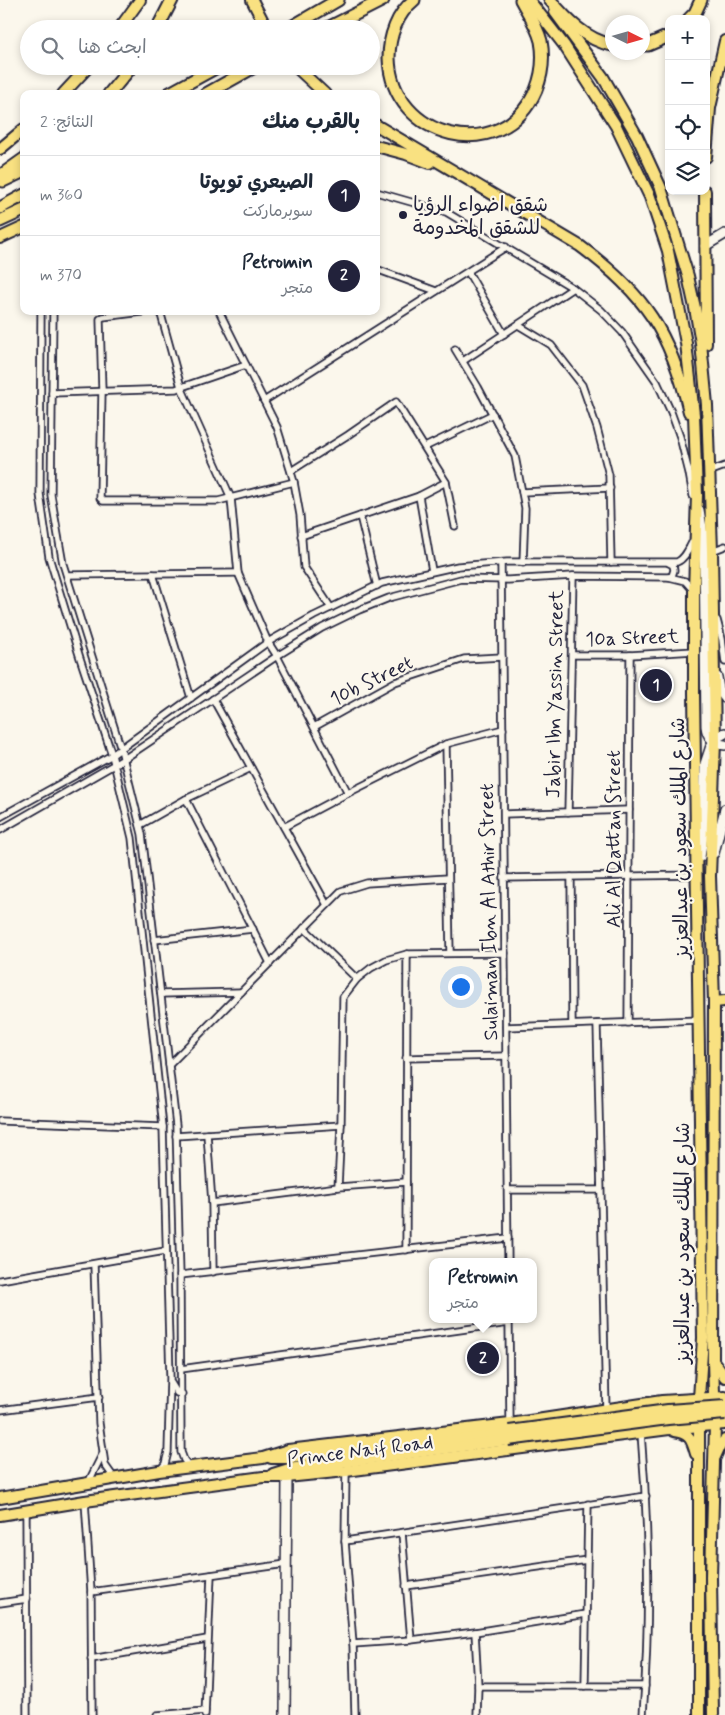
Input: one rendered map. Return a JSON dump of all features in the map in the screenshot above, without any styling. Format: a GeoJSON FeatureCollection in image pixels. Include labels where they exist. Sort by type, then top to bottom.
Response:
{"type":"FeatureCollection","features":[{"type":"Feature","properties":{"kind":"highway"},"geometry":{"type":"LineString","coordinates":[[162,20],[172,0]]}},
{"type":"Feature","properties":{"kind":"highway"},"geometry":{"type":"LineString","coordinates":[[304,20],[338,0]]}},
{"type":"Feature","properties":{"kind":"highway"},"geometry":{"type":"LineString","coordinates":[[344,20],[383,0]]}},
{"type":"Feature","properties":{"kind":"highway"},"geometry":{"type":"LineString","coordinates":[[414,0],[401,15],[394,29],[389,48],[389,68],[395,88],[413,114],[429,126],[446,133],[469,136],[496,130],[517,118],[532,98],[538,84],[542,68],[540,40],[536,28],[521,0]]}},
{"type":"Feature","properties":{"kind":"highway"},"geometry":{"type":"LineString","coordinates":[[550,0],[573,25],[586,35],[605,43]]}},
{"type":"Feature","properties":{"kind":"highway"},"geometry":{"type":"LineString","coordinates":[[693,15],[701,0]]}},
{"type":"Feature","properties":{"kind":"highway"},"geometry":{"type":"LineString","coordinates":[[650,44],[665,38]]}},
{"type":"Feature","properties":{"kind":"highway"},"geometry":{"type":"LineString","coordinates":[[112,90],[125,75]]}},
{"type":"Feature","properties":{"kind":"highway"},"geometry":{"type":"LineString","coordinates":[[175,90],[203,75]]}},
{"type":"Feature","properties":{"kind":"highway"},"geometry":{"type":"LineString","coordinates":[[213,90],[240,75]]}},
{"type":"Feature","properties":{"kind":"highway"},"geometry":{"type":"LineString","coordinates":[[0,176],[20,162]]}},
{"type":"Feature","properties":{"kind":"highway"},"geometry":{"type":"LineString","coordinates":[[0,183],[20,173]]}},
{"type":"Feature","properties":{"kind":"highway"},"geometry":{"type":"LineString","coordinates":[[0,208],[20,197]]}},
{"type":"Feature","properties":{"kind":"highway"},"geometry":{"type":"LineString","coordinates":[[0,221],[20,212]]}},
{"type":"Feature","properties":{"kind":"main road"},"geometry":{"type":"LineString","coordinates":[[126,20],[140,0]]}},
{"type":"Feature","properties":{"kind":"main road"},"geometry":{"type":"LineString","coordinates":[[252,0],[262,20]]}},
{"type":"Feature","properties":{"kind":"main road","name":"شارع الملك سعود بن عبدالعزيز"},"geometry":{"type":"LineString","coordinates":[[530,0],[564,45],[616,126],[650,197],[668,251],[681,310],[694,415],[697,495],[694,651],[700,1020],[702,1338],[699,1398],[699,1715]]}},
{"type":"Feature","properties":{"kind":"main road","name":"شارع الملك سعود بن عبدالعزيز"},"geometry":{"type":"LineString","coordinates":[[546,0],[603,77],[637,136],[661,188],[685,267],[701,343],[707,405],[714,665],[710,876],[714,1002],[713,1361],[714,1398],[720,1424],[714,1460],[710,1577],[713,1715]]}},
{"type":"Feature","properties":{"kind":"main road"},"geometry":{"type":"LineString","coordinates":[[707,150],[710,108],[725,41]]}},
{"type":"Feature","properties":{"kind":"main road"},"geometry":{"type":"LineString","coordinates":[[67,90],[81,75]]}},
{"type":"Feature","properties":{"kind":"main road"},"geometry":{"type":"LineString","coordinates":[[304,75],[321,90]]}},
{"type":"Feature","properties":{"kind":"main road"},"geometry":{"type":"LineString","coordinates":[[380,127],[580,246],[604,264],[630,288],[649,310],[664,336],[682,384],[696,466]]}},
{"type":"Feature","properties":{"kind":"main road"},"geometry":{"type":"LineString","coordinates":[[0,149],[20,132]]}},
{"type":"Feature","properties":{"kind":"main road"},"geometry":{"type":"LineString","coordinates":[[380,147],[436,165],[507,203]]}},
{"type":"Feature","properties":{"kind":"main road"},"geometry":{"type":"LineString","coordinates":[[705,195],[707,405]]}},
{"type":"Feature","properties":{"kind":"main road"},"geometry":{"type":"LineString","coordinates":[[0,238],[20,229]]}},
{"type":"Feature","properties":{"kind":"main road"},"geometry":{"type":"LineString","coordinates":[[705,246],[725,234]]}},
{"type":"Feature","properties":{"kind":"main road"},"geometry":{"type":"LineString","coordinates":[[697,495],[704,540],[706,726],[707,733],[714,742],[725,745]]}},
{"type":"Feature","properties":{"kind":"main road"},"geometry":{"type":"LineString","coordinates":[[714,665],[720,689],[725,698]]}},
{"type":"Feature","properties":{"kind":"main road"},"geometry":{"type":"LineString","coordinates":[[698,875],[704,829],[705,764],[708,752],[714,742],[725,733]]}},
{"type":"Feature","properties":{"kind":"main road"},"geometry":{"type":"LineString","coordinates":[[710,876],[725,809]]}},
{"type":"Feature","properties":{"kind":"main road"},"geometry":{"type":"LineString","coordinates":[[714,1002],[725,1001]]}},
{"type":"Feature","properties":{"kind":"main road"},"geometry":{"type":"LineString","coordinates":[[662,1401],[691,1392],[695,1387],[702,1338]]}},
{"type":"Feature","properties":{"kind":"main road"},"geometry":{"type":"LineString","coordinates":[[713,1361],[725,1378]]}},
{"type":"Feature","properties":{"kind":"main road"},"geometry":{"type":"LineString","coordinates":[[509,1431],[606,1409],[662,1401],[725,1397]]}},
{"type":"Feature","properties":{"kind":"main road"},"geometry":{"type":"LineString","coordinates":[[263,1477],[289,1469],[509,1431],[668,1410],[725,1406]]}},
{"type":"Feature","properties":{"kind":"main road"},"geometry":{"type":"LineString","coordinates":[[509,1431],[725,1414]]}},
{"type":"Feature","properties":{"kind":"main road","name":"Prince Naif Road"},"geometry":{"type":"LineString","coordinates":[[0,1515],[85,1501],[263,1477],[287,1477],[346,1471],[666,1429],[720,1424]]}},
{"type":"Feature","properties":{"kind":"main road"},"geometry":{"type":"LineString","coordinates":[[666,1429],[683,1432],[689,1436],[693,1443],[699,1468]]}},
{"type":"Feature","properties":{"kind":"main road","name":"Prince Naif Road"},"geometry":{"type":"LineString","coordinates":[[0,1498],[159,1472],[263,1458],[288,1458],[344,1453],[509,1431]]}},
{"type":"Feature","properties":{"kind":"main road"},"geometry":{"type":"LineString","coordinates":[[714,1460],[725,1440]]}},
{"type":"Feature","properties":{"kind":"main road"},"geometry":{"type":"LineString","coordinates":[[285,1715],[287,1477]]}},
{"type":"Feature","properties":{"kind":"street"},"geometry":{"type":"LineString","coordinates":[[380,193],[446,212],[573,288],[601,310],[622,332],[657,382],[671,412],[680,437],[689,473],[695,522]]}},
{"type":"Feature","properties":{"kind":"street"},"geometry":{"type":"LineString","coordinates":[[264,401],[506,247]]}},
{"type":"Feature","properties":{"kind":"street"},"geometry":{"type":"LineString","coordinates":[[380,270],[436,291]]}},
{"type":"Feature","properties":{"kind":"street"},"geometry":{"type":"LineString","coordinates":[[468,272],[504,334]]}},
{"type":"Feature","properties":{"kind":"street"},"geometry":{"type":"LineString","coordinates":[[463,361],[573,288]]}},
{"type":"Feature","properties":{"kind":"street"},"geometry":{"type":"LineString","coordinates":[[41,315],[40,494],[49,558],[112,755],[132,838],[163,1127],[170,1378],[168,1452],[165,1464],[159,1472]]}},
{"type":"Feature","properties":{"kind":"street"},"geometry":{"type":"LineString","coordinates":[[52,315],[51,495],[63,564],[124,759],[140,825],[161,994],[176,1136],[182,1452],[184,1460],[192,1468]]}},
{"type":"Feature","properties":{"kind":"street"},"geometry":{"type":"LineString","coordinates":[[118,315],[102,317],[100,319],[102,391],[99,494],[104,501],[218,501],[294,482]]}},
{"type":"Feature","properties":{"kind":"street"},"geometry":{"type":"LineString","coordinates":[[161,315],[181,387],[231,498],[238,573],[268,642],[348,793]]}},
{"type":"Feature","properties":{"kind":"street"},"geometry":{"type":"LineString","coordinates":[[220,315],[277,427],[294,482],[304,567],[332,608]]}},
{"type":"Feature","properties":{"kind":"street"},"geometry":{"type":"LineString","coordinates":[[518,324],[551,346],[582,385],[597,428],[609,475],[611,562]]}},
{"type":"Feature","properties":{"kind":"street"},"geometry":{"type":"LineString","coordinates":[[455,349],[515,456],[525,508],[523,563]]}},
{"type":"Feature","properties":{"kind":"street"},"geometry":{"type":"LineString","coordinates":[[52,393],[176,389],[246,365]]}},
{"type":"Feature","properties":{"kind":"street"},"geometry":{"type":"LineString","coordinates":[[291,471],[348,436],[396,402],[446,482],[455,526]]}},
{"type":"Feature","properties":{"kind":"street"},"geometry":{"type":"LineString","coordinates":[[425,447],[493,414]]}},
{"type":"Feature","properties":{"kind":"street"},"geometry":{"type":"LineString","coordinates":[[709,472],[725,466]]}},
{"type":"Feature","properties":{"kind":"street"},"geometry":{"type":"LineString","coordinates":[[301,536],[419,496],[446,482]]}},
{"type":"Feature","properties":{"kind":"street"},"geometry":{"type":"LineString","coordinates":[[522,492],[610,488]]}},
{"type":"Feature","properties":{"kind":"street"},"geometry":{"type":"LineString","coordinates":[[419,496],[432,571]]}},
{"type":"Feature","properties":{"kind":"street"},"geometry":{"type":"LineString","coordinates":[[360,516],[377,586]]}},
{"type":"Feature","properties":{"kind":"street"},"geometry":{"type":"LineString","coordinates":[[0,817],[112,755],[268,642],[314,616],[377,586],[458,566],[501,563],[669,563],[681,560],[695,537]]}},
{"type":"Feature","properties":{"kind":"street"},"geometry":{"type":"LineString","coordinates":[[712,551],[725,546]]}},
{"type":"Feature","properties":{"kind":"street","name":"Sulaiman Ibn Al Athir Street"},"geometry":{"type":"LineString","coordinates":[[501,563],[508,1258]]}},
{"type":"Feature","properties":{"kind":"street"},"geometry":{"type":"LineString","coordinates":[[669,563],[673,565],[674,570],[672,576],[669,577]]}},
{"type":"Feature","properties":{"kind":"street"},"geometry":{"type":"LineString","coordinates":[[66,575],[238,573]]}},
{"type":"Feature","properties":{"kind":"street"},"geometry":{"type":"LineString","coordinates":[[153,574],[192,698]]}},
{"type":"Feature","properties":{"kind":"street"},"geometry":{"type":"LineString","coordinates":[[0,830],[124,759],[322,628],[389,598],[461,579],[501,580],[573,576],[669,577],[685,581],[694,592]]}},
{"type":"Feature","properties":{"kind":"street","name":"Jabir Ibn Yassin Street"},"geometry":{"type":"LineString","coordinates":[[568,812],[573,576]]}},
{"type":"Feature","properties":{"kind":"street"},"geometry":{"type":"LineString","coordinates":[[713,607],[722,639],[725,662]]}},
{"type":"Feature","properties":{"kind":"street","name":"10a Street"},"geometry":{"type":"LineString","coordinates":[[572,655],[630,655],[694,651]]}},
{"type":"Feature","properties":{"kind":"street","name":"Ali Al Qattan Street"},"geometry":{"type":"LineString","coordinates":[[628,1023],[630,655]]}},
{"type":"Feature","properties":{"kind":"street","name":"10b Street"},"geometry":{"type":"LineString","coordinates":[[314,727],[395,682],[464,659],[502,657]]}},
{"type":"Feature","properties":{"kind":"street"},"geometry":{"type":"LineString","coordinates":[[213,699],[327,905]]}},
{"type":"Feature","properties":{"kind":"street"},"geometry":{"type":"LineString","coordinates":[[284,827],[446,744],[503,729]]}},
{"type":"Feature","properties":{"kind":"street"},"geometry":{"type":"LineString","coordinates":[[446,744],[450,953]]}},
{"type":"Feature","properties":{"kind":"street"},"geometry":{"type":"LineString","coordinates":[[140,825],[186,799],[252,768]]}},
{"type":"Feature","properties":{"kind":"street"},"geometry":{"type":"LineString","coordinates":[[186,799],[270,963]]}},
{"type":"Feature","properties":{"kind":"street"},"geometry":{"type":"LineString","coordinates":[[504,814],[629,810]]}},
{"type":"Feature","properties":{"kind":"street"},"geometry":{"type":"LineString","coordinates":[[504,878],[698,875]]}},
{"type":"Feature","properties":{"kind":"street"},"geometry":{"type":"LineString","coordinates":[[571,877],[572,1024]]}},
{"type":"Feature","properties":{"kind":"street"},"geometry":{"type":"LineString","coordinates":[[169,1065],[341,891],[367,884],[448,878]]}},
{"type":"Feature","properties":{"kind":"street"},"geometry":{"type":"LineString","coordinates":[[304,928],[357,979]]}},
{"type":"Feature","properties":{"kind":"street"},"geometry":{"type":"LineString","coordinates":[[154,940],[253,929]]}},
{"type":"Feature","properties":{"kind":"street"},"geometry":{"type":"LineString","coordinates":[[338,1187],[342,1125],[343,997],[357,979],[370,968],[386,960],[407,954],[505,953]]}},
{"type":"Feature","properties":{"kind":"street"},"geometry":{"type":"LineString","coordinates":[[406,1250],[407,954]]}},
{"type":"Feature","properties":{"kind":"street"},"geometry":{"type":"LineString","coordinates":[[161,994],[241,992]]}},
{"type":"Feature","properties":{"kind":"street"},"geometry":{"type":"LineString","coordinates":[[506,1026],[700,1020]]}},
{"type":"Feature","properties":{"kind":"street"},"geometry":{"type":"LineString","coordinates":[[597,1024],[606,1409]]}},
{"type":"Feature","properties":{"kind":"street"},"geometry":{"type":"LineString","coordinates":[[406,1058],[506,1056]]}},
{"type":"Feature","properties":{"kind":"street"},"geometry":{"type":"LineString","coordinates":[[0,1121],[163,1127]]}},
{"type":"Feature","properties":{"kind":"street"},"geometry":{"type":"LineString","coordinates":[[176,1136],[342,1125]]}},
{"type":"Feature","properties":{"kind":"street"},"geometry":{"type":"LineString","coordinates":[[207,1134],[212,1203],[213,1272]]}},
{"type":"Feature","properties":{"kind":"street"},"geometry":{"type":"LineString","coordinates":[[212,1203],[338,1187],[406,1182]]}},
{"type":"Feature","properties":{"kind":"street"},"geometry":{"type":"LineString","coordinates":[[508,1190],[600,1190]]}},
{"type":"Feature","properties":{"kind":"street"},"geometry":{"type":"LineString","coordinates":[[180,1275],[508,1238]]}},
{"type":"Feature","properties":{"kind":"street"},"geometry":{"type":"LineString","coordinates":[[0,1280],[165,1251]]}},
{"type":"Feature","properties":{"kind":"street"},"geometry":{"type":"LineString","coordinates":[[94,1264],[99,1423],[105,1465],[114,1480]]}},
{"type":"Feature","properties":{"kind":"street"},"geometry":{"type":"LineString","coordinates":[[181,1369],[495,1323]]}},
{"type":"Feature","properties":{"kind":"street"},"geometry":{"type":"LineString","coordinates":[[509,1323],[509,1431]]}},
{"type":"Feature","properties":{"kind":"street"},"geometry":{"type":"LineString","coordinates":[[170,1378],[173,1389],[180,1392]]}},
{"type":"Feature","properties":{"kind":"street"},"geometry":{"type":"LineString","coordinates":[[0,1410],[99,1397]]}},
{"type":"Feature","properties":{"kind":"street"},"geometry":{"type":"LineString","coordinates":[[641,1433],[646,1496],[648,1587],[643,1715]]}},
{"type":"Feature","properties":{"kind":"street"},"geometry":{"type":"LineString","coordinates":[[88,1483],[103,1453]]}},
{"type":"Feature","properties":{"kind":"street"},"geometry":{"type":"LineString","coordinates":[[346,1471],[345,1541],[355,1715]]}},
{"type":"Feature","properties":{"kind":"street"},"geometry":{"type":"LineString","coordinates":[[345,1541],[646,1496]]}},
{"type":"Feature","properties":{"kind":"street"},"geometry":{"type":"LineString","coordinates":[[85,1501],[91,1592],[92,1715]]}},
{"type":"Feature","properties":{"kind":"street"},"geometry":{"type":"LineString","coordinates":[[585,1686],[588,1504]]}},
{"type":"Feature","properties":{"kind":"street"},"geometry":{"type":"LineString","coordinates":[[26,1512],[27,1715]]}},
{"type":"Feature","properties":{"kind":"street"},"geometry":{"type":"LineString","coordinates":[[402,1533],[411,1640]]}},
{"type":"Feature","properties":{"kind":"street"},"geometry":{"type":"LineString","coordinates":[[406,1586],[587,1560]]}},
{"type":"Feature","properties":{"kind":"street"},"geometry":{"type":"LineString","coordinates":[[91,1592],[286,1564]]}},
{"type":"Feature","properties":{"kind":"street"},"geometry":{"type":"LineString","coordinates":[[157,1715],[205,1713],[211,1575]]}},
{"type":"Feature","properties":{"kind":"street"},"geometry":{"type":"LineString","coordinates":[[0,1603],[27,1599]]}},
{"type":"Feature","properties":{"kind":"street"},"geometry":{"type":"LineString","coordinates":[[352,1644],[411,1640],[475,1632],[586,1614]]}},
{"type":"Feature","properties":{"kind":"street"},"geometry":{"type":"LineString","coordinates":[[475,1632],[478,1686],[477,1715]]}},
{"type":"Feature","properties":{"kind":"street"},"geometry":{"type":"LineString","coordinates":[[92,1659],[207,1639]]}},
{"type":"Feature","properties":{"kind":"street"},"geometry":{"type":"LineString","coordinates":[[478,1686],[645,1686]]}},
{"type":"Feature","properties":{"kind":"place","name":"شقق اضواء الرؤيا للشقق المخدومة"},"geometry":{"type":"Point","coordinates":[403,215]}},
{"type":"Feature","properties":{"kind":"place","name":"الصيعري تويوتا"},"geometry":{"type":"Point","coordinates":[656,685]}},
{"type":"Feature","properties":{"kind":"place","name":"Petromin"},"geometry":{"type":"Point","coordinates":[483,1358]}}]}
